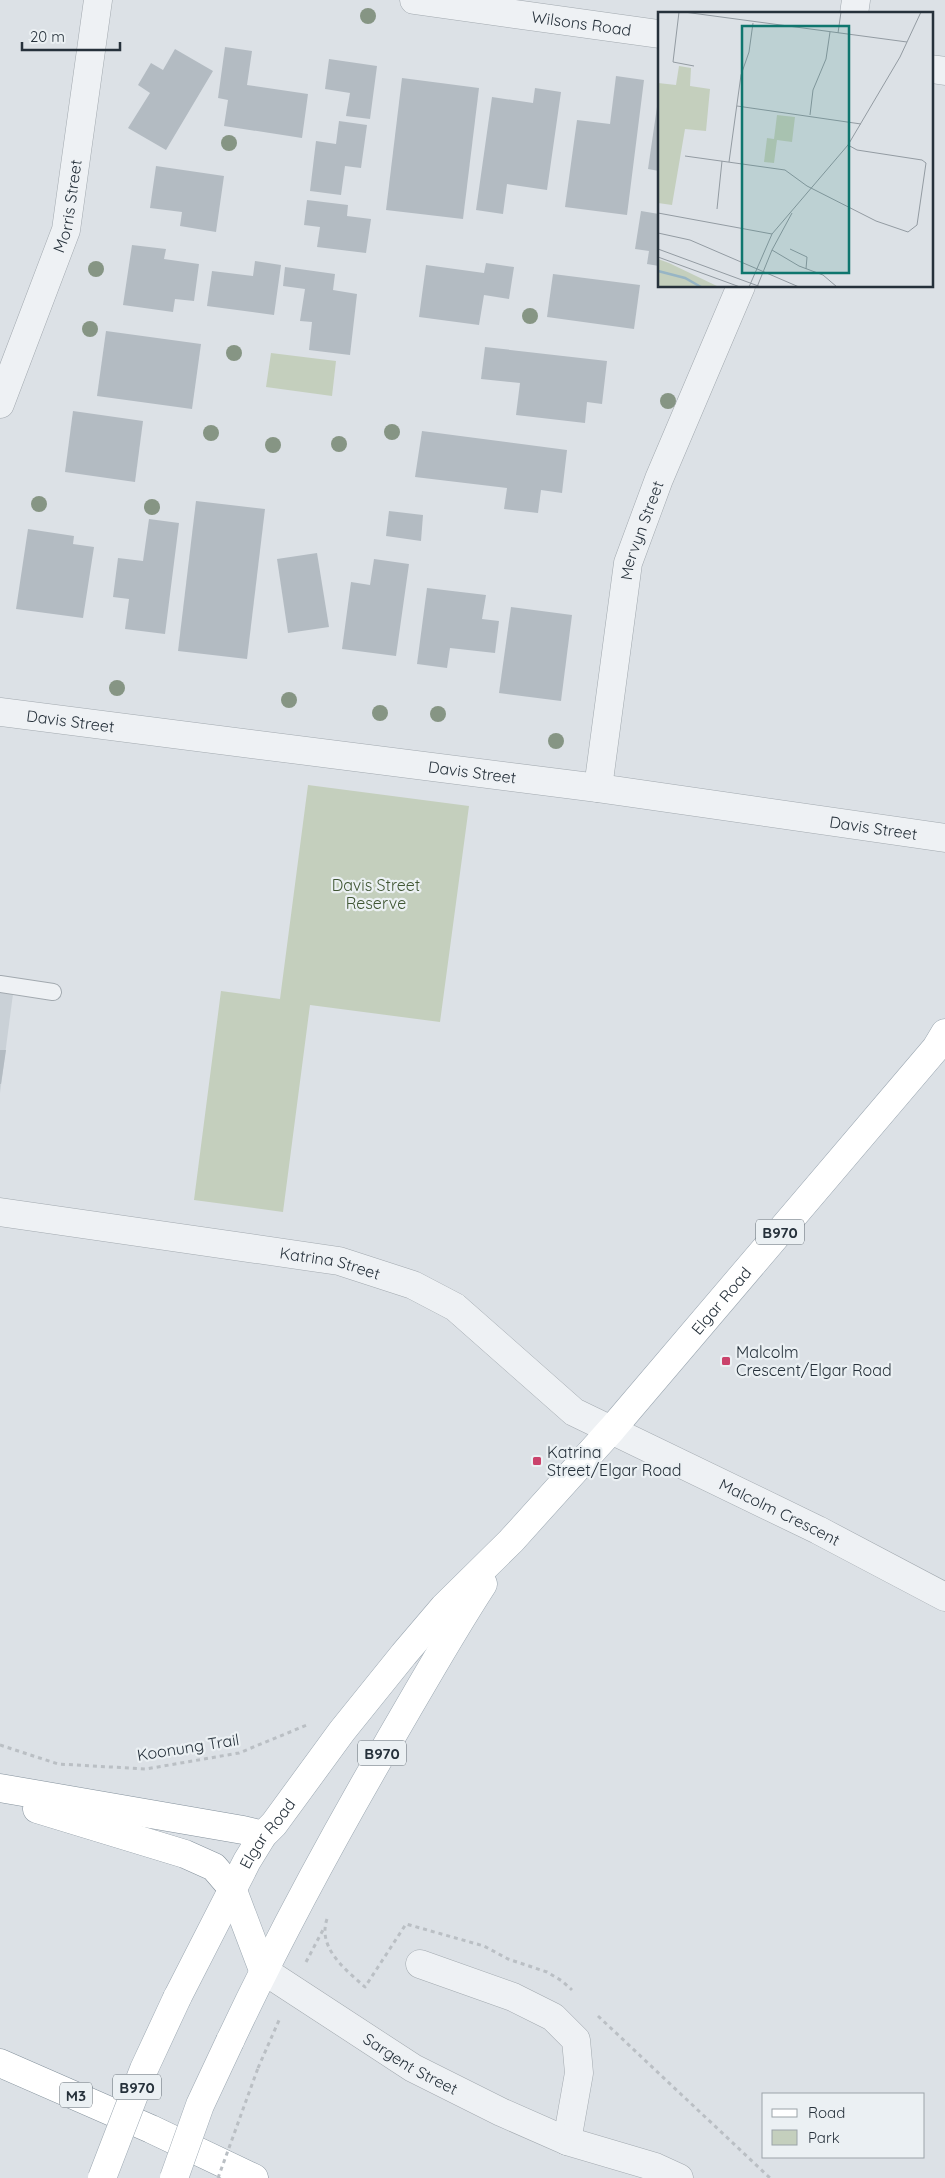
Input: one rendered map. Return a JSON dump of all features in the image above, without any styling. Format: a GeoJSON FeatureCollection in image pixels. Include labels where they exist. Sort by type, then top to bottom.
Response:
{"type":"FeatureCollection","features":[{"type":"Feature","properties":{"kind":"main road","name":"Elgar Road"},"geometry":{"type":"LineString","coordinates":[[102,2178],[144,2069],[177,1998],[232,1888],[263,1836],[274,1824],[342,1731],[404,1654],[444,1608],[511,1541],[612,1430],[942,1045]]}},
{"type":"Feature","properties":{"kind":"main road","name":"Elgar Road"},"geometry":{"type":"LineString","coordinates":[[174,2178],[200,2105],[263,1970],[364,1784],[440,1653],[511,1541]]}},
{"type":"Feature","properties":{"kind":"main road"},"geometry":{"type":"LineString","coordinates":[[0,1788],[243,1830],[263,1836]]}},
{"type":"Feature","properties":{"kind":"main road"},"geometry":{"type":"LineString","coordinates":[[0,1798],[185,1854],[214,1867],[232,1888],[263,1970]]}},
{"type":"Feature","properties":{"kind":"main road","name":"M3"},"geometry":{"type":"LineString","coordinates":[[0,2062],[152,2129],[254,2178]]}},
{"type":"Feature","properties":{"kind":"street","name":"Morris Street"},"geometry":{"type":"LineString","coordinates":[[0,404],[66,230],[98,0]]}},
{"type":"Feature","properties":{"kind":"street","name":"Wilsons Road"},"geometry":{"type":"LineString","coordinates":[[414,0],[658,34]]}},
{"type":"Feature","properties":{"kind":"street"},"geometry":{"type":"LineString","coordinates":[[932,69],[945,71]]}},
{"type":"Feature","properties":{"kind":"street","name":"Mervyn Street"},"geometry":{"type":"LineString","coordinates":[[598,788],[628,563],[659,479],[740,288]]}},
{"type":"Feature","properties":{"kind":"street","name":"Davis Street"},"geometry":{"type":"LineString","coordinates":[[0,712],[598,788],[945,838]]}},
{"type":"Feature","properties":{"kind":"street","name":"Katrina Street"},"geometry":{"type":"LineString","coordinates":[[0,1212],[300,1254],[339,1261],[377,1272],[413,1285],[455,1307],[574,1412],[612,1430]]}},
{"type":"Feature","properties":{"kind":"street","name":"Malcolm Crescent"},"geometry":{"type":"LineString","coordinates":[[612,1430],[818,1530],[945,1597]]}},
{"type":"Feature","properties":{"kind":"street"},"geometry":{"type":"LineString","coordinates":[[420,1964],[513,1997],[553,2017],[576,2040],[579,2073],[567,2142]]}},
{"type":"Feature","properties":{"kind":"street","name":"Sargent Street"},"geometry":{"type":"LineString","coordinates":[[263,1970],[413,2068],[501,2112],[567,2142],[655,2167],[679,2178]]}},
{"type":"Feature","properties":{"kind":"lane"},"geometry":{"type":"LineString","coordinates":[[0,984],[53,992]]}},
{"type":"Feature","properties":{"kind":"path","name":"Koonung Trail"},"geometry":{"type":"LineString","coordinates":[[0,1745],[58,1764],[146,1769],[238,1753],[310,1724]]}},
{"type":"Feature","properties":{"kind":"path"},"geometry":{"type":"LineString","coordinates":[[218,2178],[258,2068]]}},
{"type":"Feature","properties":{"kind":"shaded area"},"geometry":{"type":"Polygon","coordinates":[[[0,992],[13,994],[0,1093],[0,992]]]}},
{"type":"Feature","properties":{"kind":"green space"},"geometry":{"type":"Polygon","coordinates":[[[271,353],[336,361],[332,396],[266,387],[271,353]]]}},
{"type":"Feature","properties":{"kind":"green space","name":"Davis Street Reserve"},"geometry":{"type":"Polygon","coordinates":[[[308,785],[469,806],[440,1022],[310,1005],[283,1212],[194,1200],[221,991],[280,999],[308,785]]]}},
{"type":"Feature","properties":{"kind":"building"},"geometry":{"type":"Polygon","coordinates":[[[225,47],[252,51],[247,85],[308,94],[302,138],[224,126],[228,100],[218,98],[225,47]]]}},
{"type":"Feature","properties":{"kind":"building"},"geometry":{"type":"Polygon","coordinates":[[[175,49],[213,71],[166,150],[128,128],[150,93],[138,85],[151,63],[163,70],[175,49]]]}},
{"type":"Feature","properties":{"kind":"building"},"geometry":{"type":"Polygon","coordinates":[[[329,59],[377,66],[370,119],[346,116],[350,93],[325,89],[329,59]]]}},
{"type":"Feature","properties":{"kind":"building"},"geometry":{"type":"Polygon","coordinates":[[[616,76],[644,80],[627,215],[565,207],[577,120],[610,124],[616,76]]]}},
{"type":"Feature","properties":{"kind":"building"},"geometry":{"type":"Polygon","coordinates":[[[402,78],[479,88],[463,219],[386,210],[402,78]]]}},
{"type":"Feature","properties":{"kind":"building"},"geometry":{"type":"Polygon","coordinates":[[[535,88],[561,92],[547,190],[507,184],[503,214],[476,210],[492,97],[533,103],[535,88]]]}},
{"type":"Feature","properties":{"kind":"building"},"geometry":{"type":"Polygon","coordinates":[[[658,100],[658,171],[648,169],[658,100]]]}},
{"type":"Feature","properties":{"kind":"building"},"geometry":{"type":"Polygon","coordinates":[[[339,121],[367,125],[361,168],[345,166],[341,195],[310,191],[316,141],[336,144],[339,121]]]}},
{"type":"Feature","properties":{"kind":"building"},"geometry":{"type":"Polygon","coordinates":[[[156,166],[224,176],[216,232],[180,226],[182,212],[150,208],[156,166]]]}},
{"type":"Feature","properties":{"kind":"building"},"geometry":{"type":"Polygon","coordinates":[[[307,200],[348,205],[347,216],[371,219],[366,253],[317,247],[320,227],[304,225],[307,200]]]}},
{"type":"Feature","properties":{"kind":"building"},"geometry":{"type":"Polygon","coordinates":[[[641,211],[658,214],[658,266],[647,264],[649,251],[635,249],[641,211]]]}},
{"type":"Feature","properties":{"kind":"building"},"geometry":{"type":"Polygon","coordinates":[[[132,245],[166,249],[164,259],[199,264],[194,301],[175,299],[173,312],[123,305],[132,245]]]}},
{"type":"Feature","properties":{"kind":"building"},"geometry":{"type":"Polygon","coordinates":[[[255,261],[281,265],[274,315],[207,306],[212,271],[253,276],[255,261]]]}},
{"type":"Feature","properties":{"kind":"building"},"geometry":{"type":"Polygon","coordinates":[[[486,263],[514,267],[509,299],[484,295],[479,325],[419,317],[426,265],[484,273],[486,263]]]}},
{"type":"Feature","properties":{"kind":"building"},"geometry":{"type":"Polygon","coordinates":[[[285,267],[335,274],[333,290],[357,294],[350,355],[309,350],[312,322],[300,321],[305,289],[283,286],[285,267]]]}},
{"type":"Feature","properties":{"kind":"building"},"geometry":{"type":"Polygon","coordinates":[[[553,274],[640,285],[634,329],[547,317],[553,274]]]}},
{"type":"Feature","properties":{"kind":"building"},"geometry":{"type":"Polygon","coordinates":[[[106,331],[201,344],[192,409],[97,396],[106,331]]]}},
{"type":"Feature","properties":{"kind":"building"},"geometry":{"type":"Polygon","coordinates":[[[485,347],[607,361],[602,404],[587,402],[585,423],[516,415],[520,383],[481,379],[485,347]]]}},
{"type":"Feature","properties":{"kind":"building"},"geometry":{"type":"Polygon","coordinates":[[[73,411],[143,421],[135,482],[65,472],[73,411]]]}},
{"type":"Feature","properties":{"kind":"building"},"geometry":{"type":"Polygon","coordinates":[[[422,431],[567,450],[562,493],[541,490],[538,513],[504,509],[507,488],[415,477],[422,431]]]}},
{"type":"Feature","properties":{"kind":"building"},"geometry":{"type":"Polygon","coordinates":[[[196,501],[265,509],[247,659],[178,651],[196,501]]]}},
{"type":"Feature","properties":{"kind":"building"},"geometry":{"type":"Polygon","coordinates":[[[389,511],[423,515],[421,541],[386,536],[389,511]]]}},
{"type":"Feature","properties":{"kind":"building"},"geometry":{"type":"Polygon","coordinates":[[[149,519],[179,523],[165,634],[125,629],[129,599],[113,597],[118,558],[143,561],[149,519]]]}},
{"type":"Feature","properties":{"kind":"building"},"geometry":{"type":"Polygon","coordinates":[[[28,529],[74,536],[73,544],[94,547],[83,618],[16,609],[28,529]]]}},
{"type":"Feature","properties":{"kind":"building"},"geometry":{"type":"Polygon","coordinates":[[[317,553],[329,627],[288,633],[277,559],[317,553]]]}},
{"type":"Feature","properties":{"kind":"building"},"geometry":{"type":"Polygon","coordinates":[[[374,559],[409,564],[396,656],[342,649],[351,582],[370,585],[374,559]]]}},
{"type":"Feature","properties":{"kind":"building"},"geometry":{"type":"Polygon","coordinates":[[[427,588],[486,595],[482,619],[499,621],[495,653],[450,648],[447,668],[417,664],[427,588]]]}},
{"type":"Feature","properties":{"kind":"building"},"geometry":{"type":"Polygon","coordinates":[[[511,607],[572,615],[561,701],[499,693],[511,607]]]}},
{"type":"Feature","properties":{"kind":"building"},"geometry":{"type":"Polygon","coordinates":[[[0,1050],[6,1050],[1,1084],[0,1084],[0,1050]]]}},
{"type":"Feature","properties":{"kind":"place","name":"Malcolm Crescent/Elgar Road"},"geometry":{"type":"Point","coordinates":[726,1361]}},
{"type":"Feature","properties":{"kind":"place","name":"Katrina Street/Elgar Road"},"geometry":{"type":"Point","coordinates":[537,1461]}}]}
